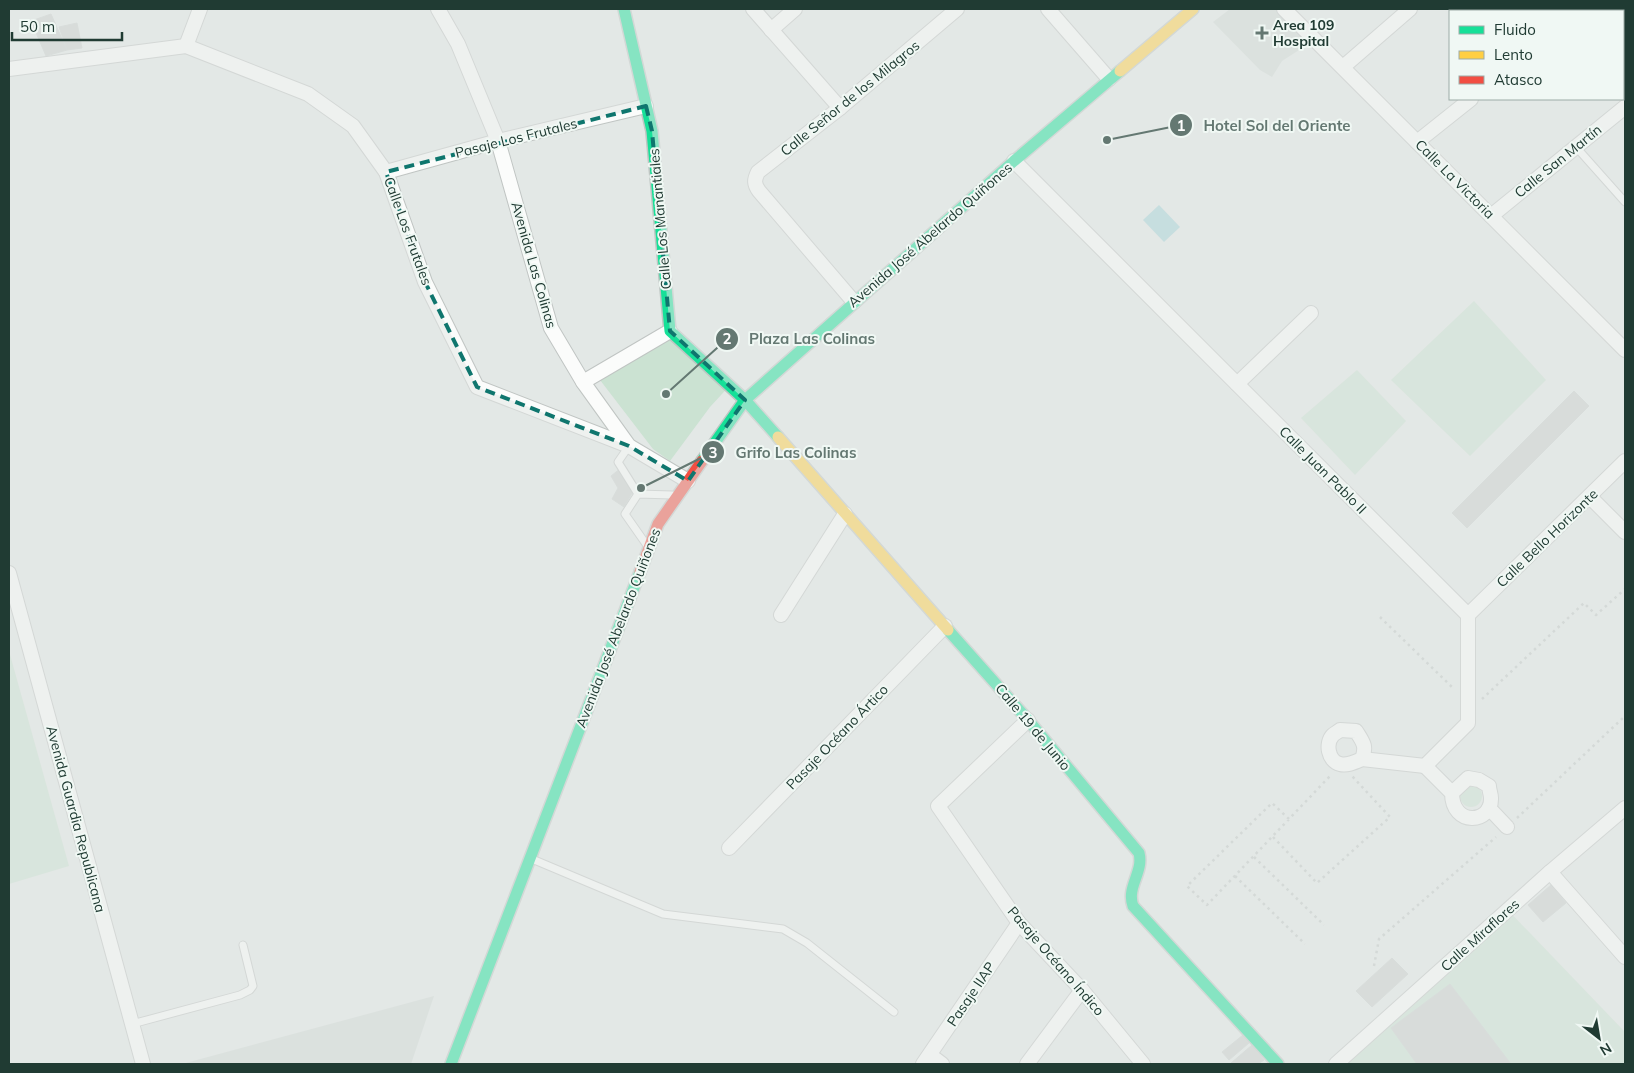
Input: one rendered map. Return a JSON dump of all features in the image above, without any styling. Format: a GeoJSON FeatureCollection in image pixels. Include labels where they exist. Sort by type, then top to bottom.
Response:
{"type":"FeatureCollection","features":[{"type":"Feature","properties":{"kind":"main road","name":"Calle Los Manantiales"},"geometry":{"type":"LineString","coordinates":[[624,9],[652,131],[670,331]]}},
{"type":"Feature","properties":{"kind":"main road","name":"Avenida José Abelardo Quiñones"},"geometry":{"type":"LineString","coordinates":[[451,1064],[658,524],[688,481],[745,400],[1014,161],[1193,9]]}},
{"type":"Feature","properties":{"kind":"main road"},"geometry":{"type":"LineString","coordinates":[[670,331],[745,400]]}},
{"type":"Feature","properties":{"kind":"main road","name":"Calle 19 de Junio"},"geometry":{"type":"LineString","coordinates":[[745,400],[1028,720],[1139,853],[1142,861],[1130,896],[1133,906],[1278,1064]]}},
{"type":"Feature","properties":{"kind":"street"},"geometry":{"type":"LineString","coordinates":[[186,46],[200,9]]}},
{"type":"Feature","properties":{"kind":"street","name":"Avenida Las Colinas"},"geometry":{"type":"LineString","coordinates":[[438,9],[458,44],[498,141],[551,328],[583,382],[630,446],[688,481]]}},
{"type":"Feature","properties":{"kind":"street"},"geometry":{"type":"LineString","coordinates":[[753,9],[840,108]]}},
{"type":"Feature","properties":{"kind":"street"},"geometry":{"type":"LineString","coordinates":[[771,30],[795,9]]}},
{"type":"Feature","properties":{"kind":"street","name":"Calle Señor de los Milagros"},"geometry":{"type":"LineString","coordinates":[[854,302],[759,191],[755,185],[755,179],[758,172],[840,108],[957,9]]}},
{"type":"Feature","properties":{"kind":"street"},"geometry":{"type":"LineString","coordinates":[[1048,9],[1109,79]]}},
{"type":"Feature","properties":{"kind":"street","name":"Calle La Victoria"},"geometry":{"type":"LineString","coordinates":[[1284,9],[1625,350]]}},
{"type":"Feature","properties":{"kind":"street"},"geometry":{"type":"LineString","coordinates":[[1343,67],[1410,9]]}},
{"type":"Feature","properties":{"kind":"street","name":"Calle Los Frutales"},"geometry":{"type":"LineString","coordinates":[[9,69],[186,46],[308,94],[353,126],[386,172],[425,282],[477,387],[630,446]]}},
{"type":"Feature","properties":{"kind":"street"},"geometry":{"type":"LineString","coordinates":[[1418,142],[1470,100]]}},
{"type":"Feature","properties":{"kind":"street","name":"Pasaje Los Frutales"},"geometry":{"type":"LineString","coordinates":[[386,172],[498,141],[646,106]]}},
{"type":"Feature","properties":{"kind":"street","name":"Calle San Martín"},"geometry":{"type":"LineString","coordinates":[[1492,216],[1625,107]]}},
{"type":"Feature","properties":{"kind":"street","name":"Calle Juan Pablo II"},"geometry":{"type":"LineString","coordinates":[[1014,161],[1468,615]]}},
{"type":"Feature","properties":{"kind":"street"},"geometry":{"type":"LineString","coordinates":[[1237,384],[1311,313]]}},
{"type":"Feature","properties":{"kind":"street"},"geometry":{"type":"LineString","coordinates":[[583,382],[670,331]]}},
{"type":"Feature","properties":{"kind":"street","name":"Calle Bello Horizonte"},"geometry":{"type":"LineString","coordinates":[[1468,615],[1590,498],[1625,461]]}},
{"type":"Feature","properties":{"kind":"street"},"geometry":{"type":"LineString","coordinates":[[1590,498],[1625,532]]}},
{"type":"Feature","properties":{"kind":"street"},"geometry":{"type":"LineString","coordinates":[[781,615],[846,514]]}},
{"type":"Feature","properties":{"kind":"street","name":"Avenida Guardia Republicana"},"geometry":{"type":"LineString","coordinates":[[9,573],[143,1064]]}},
{"type":"Feature","properties":{"kind":"street"},"geometry":{"type":"LineString","coordinates":[[1425,766],[1468,723],[1468,615]]}},
{"type":"Feature","properties":{"kind":"street","name":"Pasaje Océano Ártico"},"geometry":{"type":"LineString","coordinates":[[729,848],[945,626]]}},
{"type":"Feature","properties":{"kind":"street","name":"Pasaje Océano Índico"},"geometry":{"type":"LineString","coordinates":[[1028,720],[938,806],[1019,923],[1082,990],[1138,1062]]}},
{"type":"Feature","properties":{"kind":"street"},"geometry":{"type":"LineString","coordinates":[[1362,759],[1366,751],[1356,731],[1340,730],[1332,735],[1328,752],[1334,762],[1341,765],[1351,764],[1362,759],[1425,766],[1452,793],[1452,802],[1456,811],[1464,816],[1473,818],[1482,816],[1489,808],[1491,798],[1489,786],[1479,780],[1468,778],[1452,793]]}},
{"type":"Feature","properties":{"kind":"street"},"geometry":{"type":"LineString","coordinates":[[1489,808],[1507,827]]}},
{"type":"Feature","properties":{"kind":"street","name":"Calle Miraflores"},"geometry":{"type":"LineString","coordinates":[[1336,1064],[1550,872],[1625,808]]}},
{"type":"Feature","properties":{"kind":"street"},"geometry":{"type":"LineString","coordinates":[[1550,872],[1625,957]]}},
{"type":"Feature","properties":{"kind":"street","name":"Pasaje IIAP"},"geometry":{"type":"LineString","coordinates":[[926,1060],[1019,923]]}},
{"type":"Feature","properties":{"kind":"street"},"geometry":{"type":"LineString","coordinates":[[1027,1064],[1082,990]]}},
{"type":"Feature","properties":{"kind":"street"},"geometry":{"type":"LineString","coordinates":[[926,1060],[942,1064]]}},
{"type":"Feature","properties":{"kind":"lane"},"geometry":{"type":"LineString","coordinates":[[1576,147],[1625,202]]}},
{"type":"Feature","properties":{"kind":"lane"},"geometry":{"type":"LineString","coordinates":[[630,446],[618,462],[638,494]]}},
{"type":"Feature","properties":{"kind":"lane"},"geometry":{"type":"LineString","coordinates":[[638,494],[678,496]]}},
{"type":"Feature","properties":{"kind":"lane"},"geometry":{"type":"LineString","coordinates":[[638,494],[626,514],[649,549]]}},
{"type":"Feature","properties":{"kind":"lane"},"geometry":{"type":"LineString","coordinates":[[529,858],[663,914],[783,929],[807,943],[894,1012]]}},
{"type":"Feature","properties":{"kind":"lane"},"geometry":{"type":"LineString","coordinates":[[132,1024],[240,995],[250,990],[253,986],[243,945]]}},
{"type":"Feature","properties":{"kind":"path"},"geometry":{"type":"LineString","coordinates":[[1380,617],[1468,707],[1584,603],[1596,615],[1625,589]]}},
{"type":"Feature","properties":{"kind":"path"},"geometry":{"type":"LineString","coordinates":[[1374,966],[1380,940],[1507,827],[1625,716]]}},
{"type":"Feature","properties":{"kind":"path"},"geometry":{"type":"LineString","coordinates":[[1273,837],[1317,883],[1390,817],[1341,765],[1208,905],[1186,886],[1272,802],[1289,819]]}},
{"type":"Feature","properties":{"kind":"path"},"geometry":{"type":"LineString","coordinates":[[1254,857],[1324,925]]}},
{"type":"Feature","properties":{"kind":"path"},"geometry":{"type":"LineString","coordinates":[[1235,876],[1305,944]]}},
{"type":"Feature","properties":{"kind":"highlighted area"},"geometry":{"type":"Polygon","coordinates":[[[646,106],[652,131],[670,331],[745,400],[688,481],[629,446],[477,387],[425,282],[386,172],[646,106]]]}},
{"type":"Feature","properties":{"kind":"shaded area","name":"Area 109 Hospital"},"geometry":{"type":"Polygon","coordinates":[[[1230,9],[1277,9],[1310,43],[1282,61],[1272,77],[1260,70],[1213,22],[1230,9]]]}},
{"type":"Feature","properties":{"kind":"shaded area"},"geometry":{"type":"Polygon","coordinates":[[[434,996],[411,1064],[182,1064],[434,996]]]}},
{"type":"Feature","properties":{"kind":"green space"},"geometry":{"type":"Polygon","coordinates":[[[1474,301],[1546,380],[1470,456],[1391,380],[1474,301]]]}},
{"type":"Feature","properties":{"kind":"green space"},"geometry":{"type":"Polygon","coordinates":[[[678,332],[733,382],[710,407],[670,461],[653,449],[600,380],[678,332]]]}},
{"type":"Feature","properties":{"kind":"green space"},"geometry":{"type":"Polygon","coordinates":[[[1357,370],[1406,421],[1355,475],[1301,418],[1357,370]]]}},
{"type":"Feature","properties":{"kind":"green space"},"geometry":{"type":"Polygon","coordinates":[[[9,651],[69,866],[9,884],[9,651]]]}},
{"type":"Feature","properties":{"kind":"green space"},"geometry":{"type":"Polygon","coordinates":[[[1471,785],[1479,788],[1482,796],[1479,804],[1471,807],[1463,804],[1460,796],[1463,788],[1471,785]]]}},
{"type":"Feature","properties":{"kind":"green space"},"geometry":{"type":"Polygon","coordinates":[[[1503,905],[1625,1032],[1625,1064],[1332,1064],[1503,905]]]}},
{"type":"Feature","properties":{"kind":"water"},"geometry":{"type":"Polygon","coordinates":[[[1159,205],[1180,227],[1164,242],[1143,220],[1159,205]]]}},
{"type":"Feature","properties":{"kind":"building"},"geometry":{"type":"Polygon","coordinates":[[[51,14],[67,50],[46,56],[31,21],[51,14]]]}},
{"type":"Feature","properties":{"kind":"building"},"geometry":{"type":"Polygon","coordinates":[[[77,23],[82,48],[67,50],[59,27],[77,23]]]}},
{"type":"Feature","properties":{"kind":"building"},"geometry":{"type":"Polygon","coordinates":[[[1574,391],[1589,406],[1467,528],[1452,513],[1574,391]]]}},
{"type":"Feature","properties":{"kind":"building"},"geometry":{"type":"Polygon","coordinates":[[[621,468],[635,488],[624,507],[612,499],[618,488],[611,476],[621,468]]]}},
{"type":"Feature","properties":{"kind":"building"},"geometry":{"type":"Polygon","coordinates":[[[1551,885],[1566,903],[1543,922],[1528,905],[1551,885]]]}},
{"type":"Feature","properties":{"kind":"building"},"geometry":{"type":"Polygon","coordinates":[[[1392,958],[1408,974],[1372,1007],[1356,991],[1392,958]]]}},
{"type":"Feature","properties":{"kind":"building"},"geometry":{"type":"Polygon","coordinates":[[[1450,984],[1511,1064],[1417,1064],[1391,1028],[1450,984]]]}},
{"type":"Feature","properties":{"kind":"building"},"geometry":{"type":"Polygon","coordinates":[[[1243,1035],[1249,1043],[1229,1060],[1222,1052],[1243,1035]]]}},
{"type":"Feature","properties":{"kind":"building"},"geometry":{"type":"Polygon","coordinates":[[[1252,1045],[1264,1060],[1258,1064],[1231,1063],[1252,1045]]]}},
{"type":"Feature","properties":{"kind":"traffic: fast"},"geometry":{"type":"LineString","coordinates":[[624,9],[652,131],[670,331],[745,400],[778,437]]}},
{"type":"Feature","properties":{"kind":"traffic: fast"},"geometry":{"type":"LineString","coordinates":[[702,461],[745,400],[1014,161],[1120,71]]}},
{"type":"Feature","properties":{"kind":"traffic: fast"},"geometry":{"type":"LineString","coordinates":[[451,1064],[640,572]]}},
{"type":"Feature","properties":{"kind":"traffic: fast"},"geometry":{"type":"LineString","coordinates":[[948,630],[1028,720],[1139,853],[1139,867],[1131,899],[1133,906],[1278,1064]]}},
{"type":"Feature","properties":{"kind":"traffic: slow"},"geometry":{"type":"LineString","coordinates":[[1120,71],[1193,9]]}},
{"type":"Feature","properties":{"kind":"traffic: slow"},"geometry":{"type":"LineString","coordinates":[[778,437],[948,630]]}},
{"type":"Feature","properties":{"kind":"traffic: jam"},"geometry":{"type":"LineString","coordinates":[[640,572],[658,524],[702,461]]}},
{"type":"Feature","properties":{"kind":"place","name":"Area 109 Hospital"},"geometry":{"type":"Point","coordinates":[1262,33]}},
{"type":"Feature","properties":{"kind":"place","name":"Hotel Sol del Oriente"},"geometry":{"type":"Point","coordinates":[1107,140]}},
{"type":"Feature","properties":{"kind":"place","name":"Plaza Las Colinas"},"geometry":{"type":"Point","coordinates":[666,394]}},
{"type":"Feature","properties":{"kind":"place","name":"Grifo Las Colinas"},"geometry":{"type":"Point","coordinates":[641,488]}}]}
